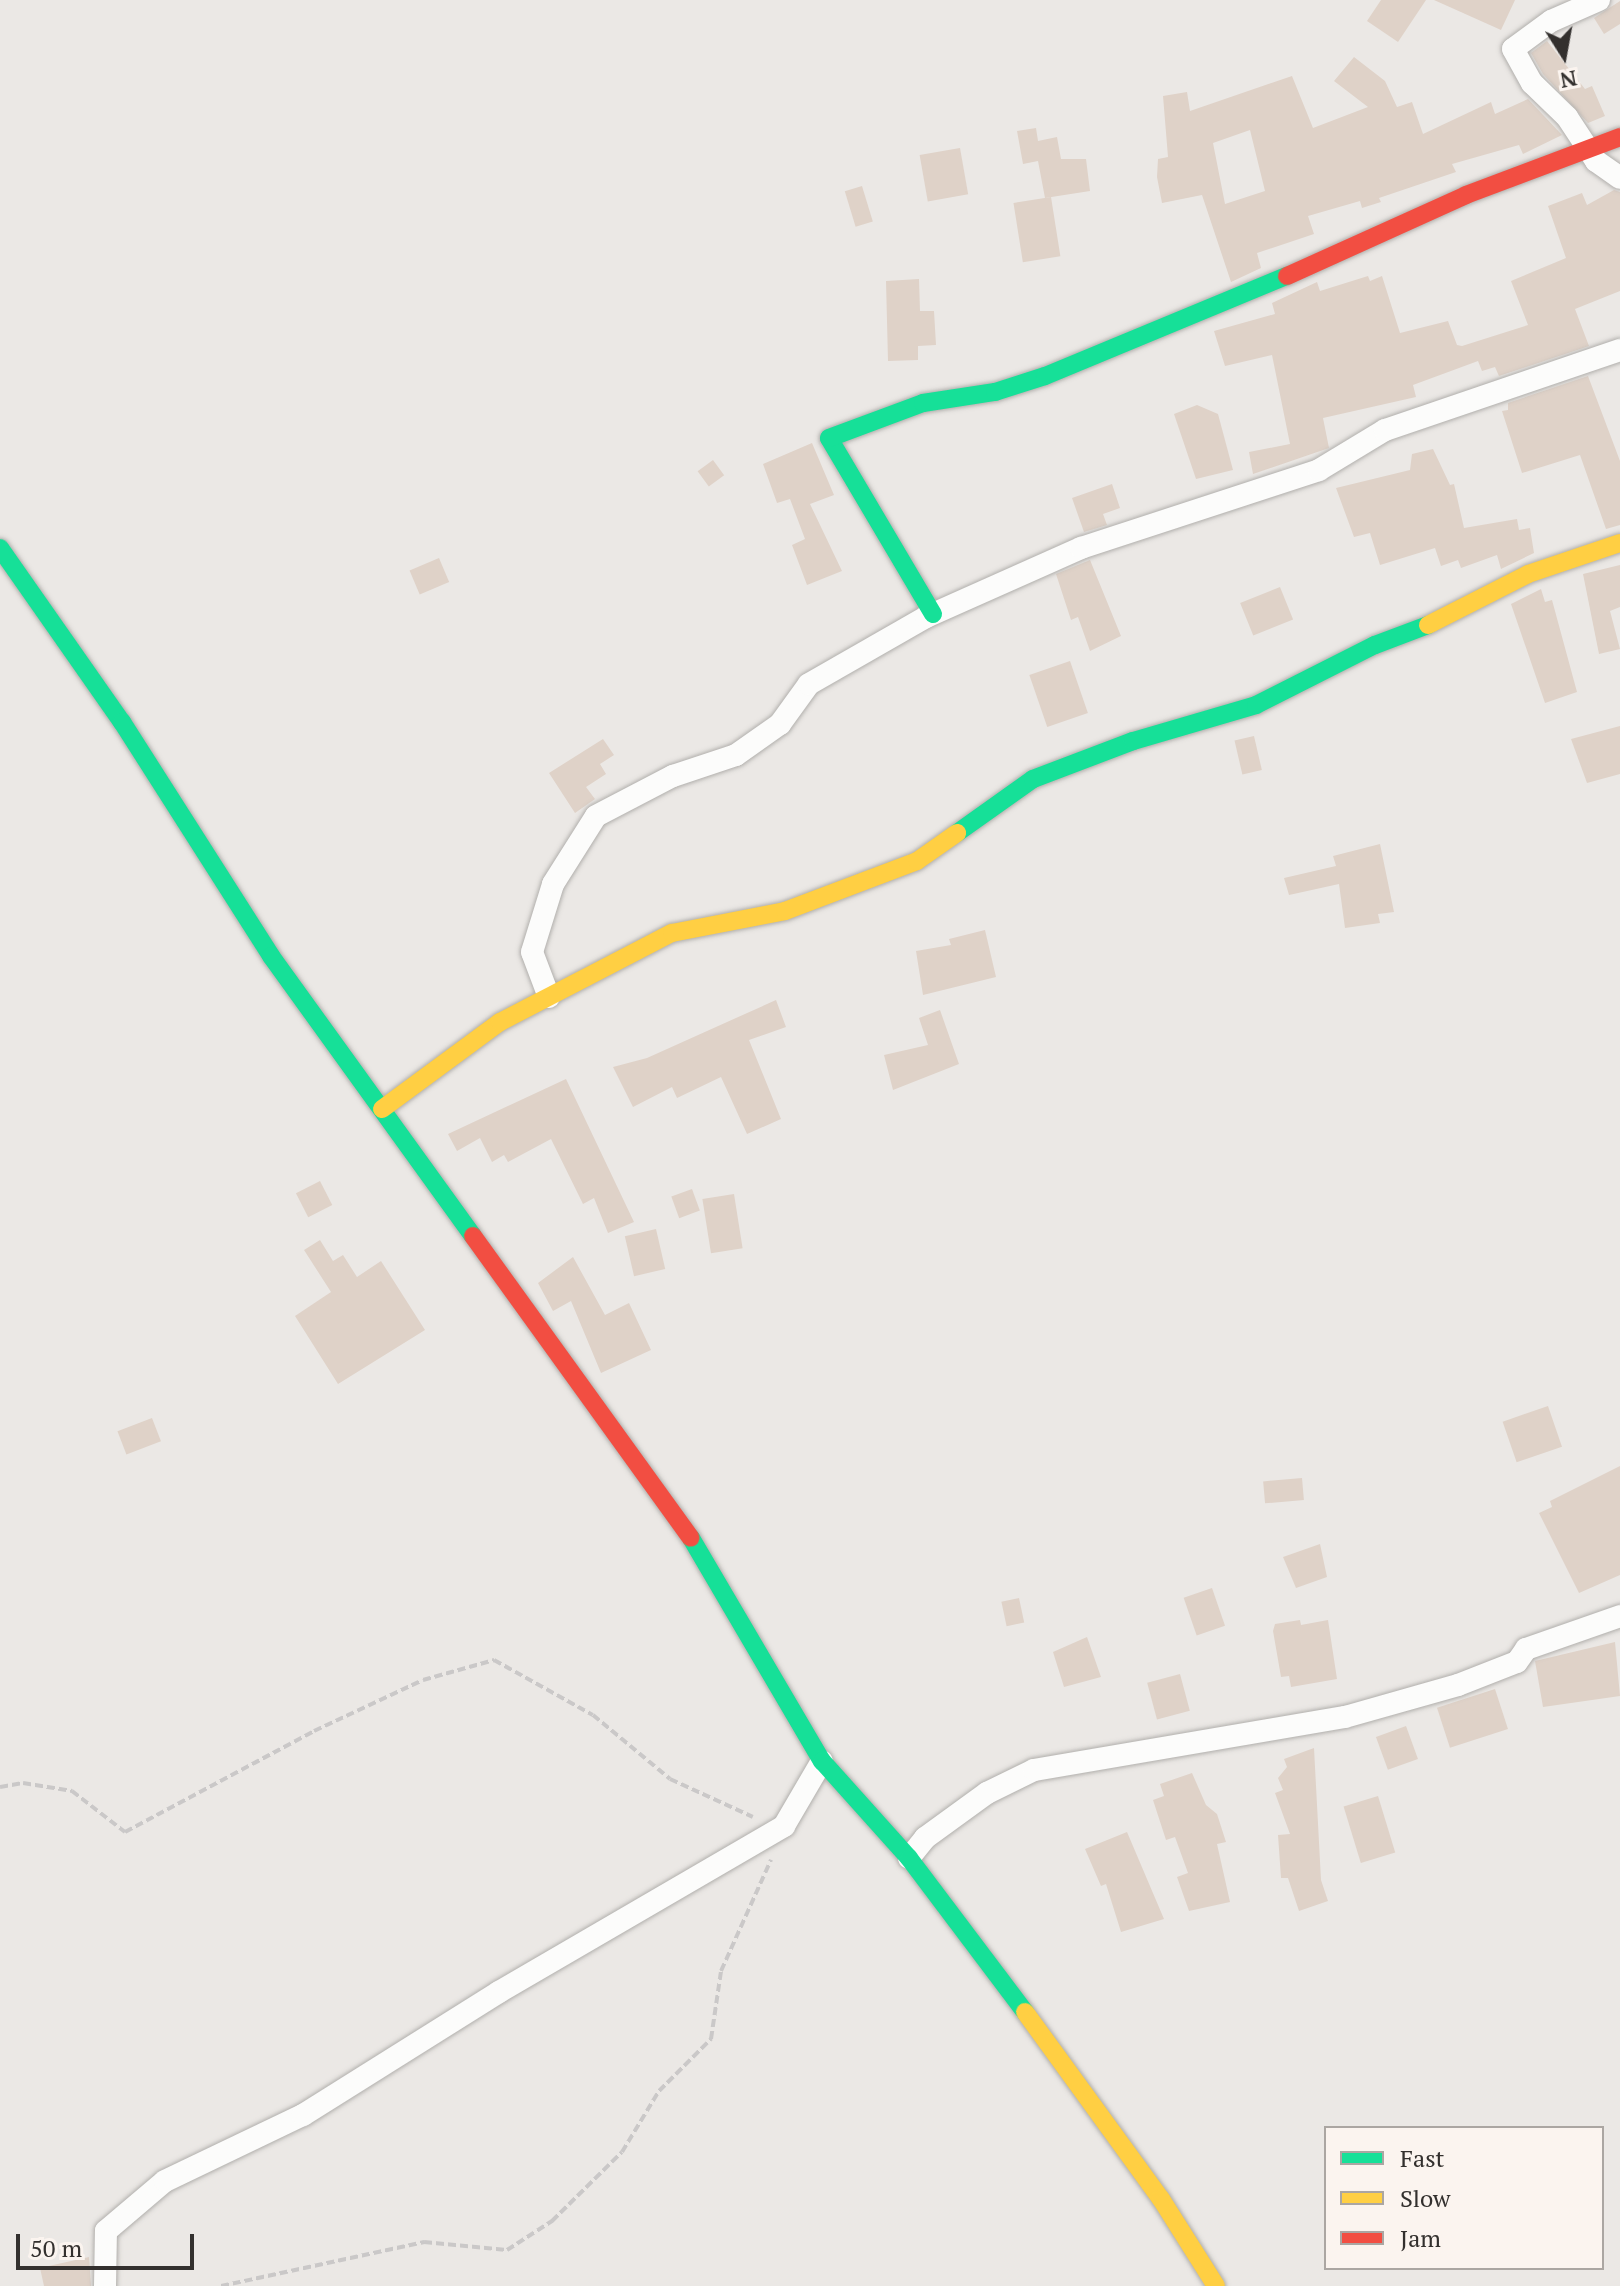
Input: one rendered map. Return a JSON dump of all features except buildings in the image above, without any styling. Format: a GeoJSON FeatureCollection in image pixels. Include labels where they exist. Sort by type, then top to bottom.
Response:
{"type":"FeatureCollection","features":[{"type":"Feature","properties":{"kind":"street"},"geometry":{"type":"LineString","coordinates":[[1599,0],[1551,21],[1513,49],[1532,83],[1567,117],[1587,148],[1620,178]]}},
{"type":"Feature","properties":{"kind":"street"},"geometry":{"type":"LineString","coordinates":[[933,614],[829,438],[923,403],[995,392],[1045,376],[1587,148],[1620,137]]}},
{"type":"Feature","properties":{"kind":"street"},"geometry":{"type":"LineString","coordinates":[[549,997],[532,952],[553,884],[596,816],[673,776],[736,755],[780,724],[809,684],[933,614],[1081,548],[1319,470],[1385,430],[1620,350]]}},
{"type":"Feature","properties":{"kind":"street"},"geometry":{"type":"LineString","coordinates":[[382,1109],[500,1022],[672,933],[785,911],[917,861],[1033,779],[1133,741],[1256,705],[1375,645],[1451,617],[1528,574],[1620,543]]}},
{"type":"Feature","properties":{"kind":"street"},"geometry":{"type":"LineString","coordinates":[[0,548],[122,722],[271,956],[690,1537],[822,1761],[909,1858],[1161,2199],[1216,2286]]}},
{"type":"Feature","properties":{"kind":"street"},"geometry":{"type":"LineString","coordinates":[[909,1858],[925,1838],[987,1793],[1034,1770],[1345,1717],[1458,1685],[1517,1662],[1526,1649],[1620,1616]]}},
{"type":"Feature","properties":{"kind":"street"},"geometry":{"type":"LineString","coordinates":[[105,2286],[106,2231],[165,2181],[303,2115],[784,1826],[822,1761]]}},
{"type":"Feature","properties":{"kind":"path"},"geometry":{"type":"LineString","coordinates":[[0,1787],[23,1783],[72,1791],[125,1832],[423,1680],[494,1660],[593,1715],[670,1779],[732,1812],[784,1826],[744,1928],[721,1971],[711,2039],[659,2091],[622,2152],[552,2221],[507,2250],[424,2242],[221,2286]]}},
{"type":"Feature","properties":{"kind":"traffic: fast"},"geometry":{"type":"LineString","coordinates":[[933,614],[829,438],[923,403],[995,392],[1045,376],[1287,276]]}},
{"type":"Feature","properties":{"kind":"traffic: fast"},"geometry":{"type":"LineString","coordinates":[[0,548],[122,722],[271,956],[473,1236]]}},
{"type":"Feature","properties":{"kind":"traffic: fast"},"geometry":{"type":"LineString","coordinates":[[957,833],[1033,779],[1133,741],[1256,705],[1375,645],[1428,625]]}},
{"type":"Feature","properties":{"kind":"traffic: fast"},"geometry":{"type":"LineString","coordinates":[[691,1538],[822,1761],[909,1858],[1025,2012]]}},
{"type":"Feature","properties":{"kind":"traffic: slow"},"geometry":{"type":"LineString","coordinates":[[1428,625],[1528,574],[1620,543]]}},
{"type":"Feature","properties":{"kind":"traffic: slow"},"geometry":{"type":"LineString","coordinates":[[382,1109],[500,1022],[672,933],[785,911],[917,861],[957,833]]}},
{"type":"Feature","properties":{"kind":"traffic: slow"},"geometry":{"type":"LineString","coordinates":[[1025,2012],[1161,2199],[1216,2286]]}},
{"type":"Feature","properties":{"kind":"traffic: jam"},"geometry":{"type":"LineString","coordinates":[[1287,276],[1466,195],[1620,137]]}},
{"type":"Feature","properties":{"kind":"traffic: jam"},"geometry":{"type":"LineString","coordinates":[[473,1236],[691,1538]]}}]}
